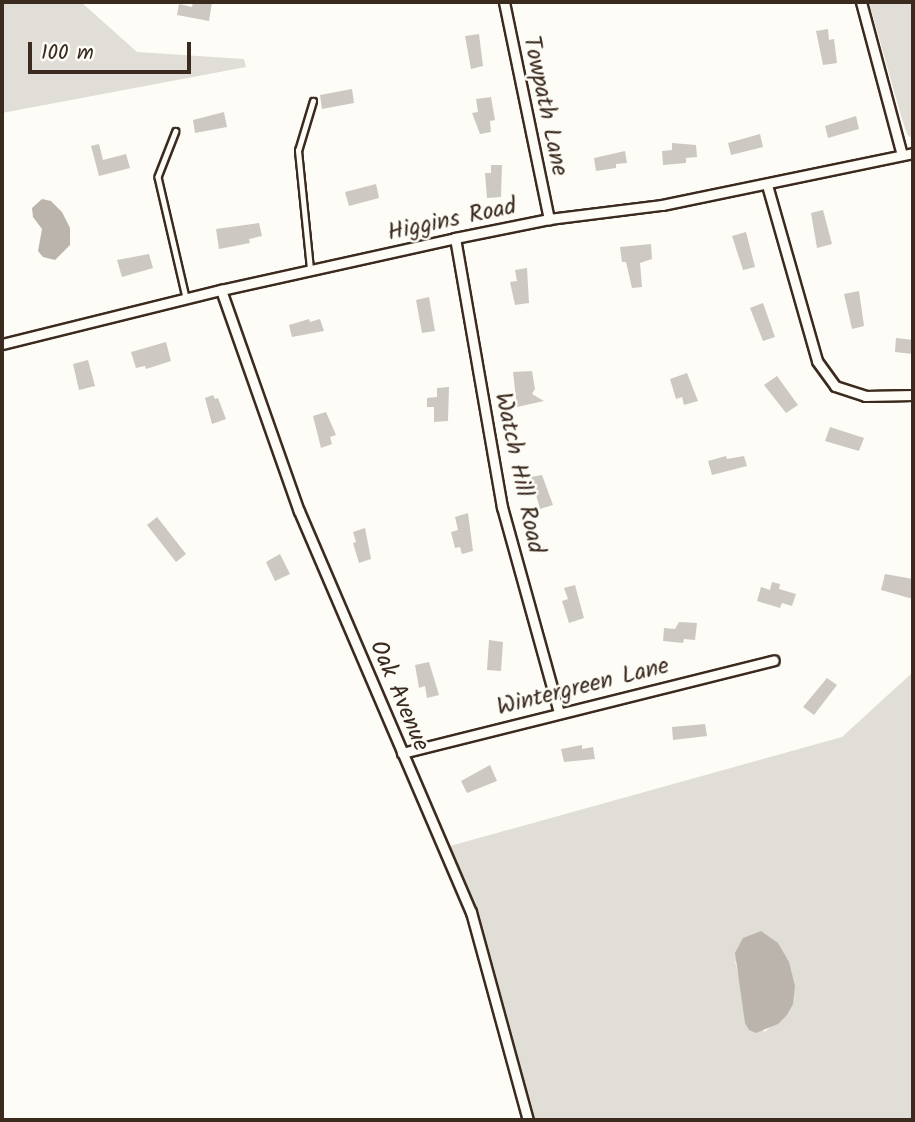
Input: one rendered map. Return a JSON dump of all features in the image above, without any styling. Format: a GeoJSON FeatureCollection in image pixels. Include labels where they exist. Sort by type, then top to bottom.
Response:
{"type":"FeatureCollection","features":[{"type":"Feature","properties":{"kind":"street","name":"Towpath Lane"},"geometry":{"type":"LineString","coordinates":[[504,2],[549,219]]}},
{"type":"Feature","properties":{"kind":"street"},"geometry":{"type":"LineString","coordinates":[[861,2],[902,156]]}},
{"type":"Feature","properties":{"kind":"street","name":"Higgins Road"},"geometry":{"type":"LineString","coordinates":[[2,344],[186,298],[455,238],[549,219],[662,205],[767,185],[913,152]]}},
{"type":"Feature","properties":{"kind":"street"},"geometry":{"type":"LineString","coordinates":[[767,185],[817,361],[835,386],[864,396],[913,395]]}},
{"type":"Feature","properties":{"kind":"street","name":"Watch Hill Road"},"geometry":{"type":"LineString","coordinates":[[455,238],[502,507],[559,712]]}},
{"type":"Feature","properties":{"kind":"street","name":"Oak Avenue"},"geometry":{"type":"LineString","coordinates":[[221,290],[299,511],[471,912],[528,1120]]}},
{"type":"Feature","properties":{"kind":"street","name":"Wintergreen Lane"},"geometry":{"type":"LineString","coordinates":[[402,753],[774,660]]}},
{"type":"Feature","properties":{"kind":"lane"},"geometry":{"type":"LineString","coordinates":[[310,270],[298,151],[313,101]]}},
{"type":"Feature","properties":{"kind":"lane"},"geometry":{"type":"LineString","coordinates":[[176,131],[158,177],[186,298]]}},
{"type":"Feature","properties":{"kind":"shaded area"},"geometry":{"type":"Polygon","coordinates":[[[2,2],[81,2],[137,52],[244,59],[246,67],[2,113],[2,2]]]}},
{"type":"Feature","properties":{"kind":"shaded area"},"geometry":{"type":"Polygon","coordinates":[[[869,2],[913,2],[913,140],[907,134],[901,116],[869,2]]]}},
{"type":"Feature","properties":{"kind":"shaded area"},"geometry":{"type":"Polygon","coordinates":[[[42,199],[51,201],[62,212],[70,228],[70,245],[55,260],[43,257],[38,251],[42,229],[33,217],[32,208],[42,199]]]}},
{"type":"Feature","properties":{"kind":"shaded area"},"geometry":{"type":"Polygon","coordinates":[[[913,672],[913,1120],[528,1120],[471,912],[443,848],[842,737],[913,672]],[[735,961],[742,991],[764,1032],[787,1015],[735,961]]]}},
{"type":"Feature","properties":{"kind":"shaded area"},"geometry":{"type":"Polygon","coordinates":[[[761,931],[778,943],[789,962],[795,986],[793,1004],[787,1015],[778,1024],[756,1033],[749,1030],[745,1023],[735,953],[743,938],[761,931]]]}},
{"type":"Feature","properties":{"kind":"building"},"geometry":{"type":"Polygon","coordinates":[[[193,2],[212,2],[209,21],[177,15],[179,4],[192,7],[193,2]]]}},
{"type":"Feature","properties":{"kind":"building"},"geometry":{"type":"Polygon","coordinates":[[[828,29],[829,40],[834,39],[837,63],[823,65],[816,31],[828,29]]]}},
{"type":"Feature","properties":{"kind":"building"},"geometry":{"type":"Polygon","coordinates":[[[479,34],[483,66],[471,69],[465,36],[479,34]]]}},
{"type":"Feature","properties":{"kind":"building"},"geometry":{"type":"Polygon","coordinates":[[[352,89],[354,103],[322,109],[320,95],[352,89]]]}},
{"type":"Feature","properties":{"kind":"building"},"geometry":{"type":"Polygon","coordinates":[[[491,97],[495,120],[490,121],[491,132],[480,134],[472,113],[478,112],[476,99],[491,97]]]}},
{"type":"Feature","properties":{"kind":"building"},"geometry":{"type":"Polygon","coordinates":[[[224,112],[227,127],[195,133],[193,120],[224,112]]]}},
{"type":"Feature","properties":{"kind":"building"},"geometry":{"type":"Polygon","coordinates":[[[856,116],[859,129],[828,138],[825,126],[856,116]]]}},
{"type":"Feature","properties":{"kind":"building"},"geometry":{"type":"Polygon","coordinates":[[[760,134],[763,147],[731,155],[728,143],[760,134]]]}},
{"type":"Feature","properties":{"kind":"building"},"geometry":{"type":"Polygon","coordinates":[[[672,143],[696,145],[697,157],[686,158],[686,163],[663,165],[662,151],[672,150],[672,143]]]}},
{"type":"Feature","properties":{"kind":"building"},"geometry":{"type":"Polygon","coordinates":[[[99,144],[103,160],[126,154],[130,168],[99,176],[91,146],[99,144]]]}},
{"type":"Feature","properties":{"kind":"building"},"geometry":{"type":"Polygon","coordinates":[[[625,151],[627,163],[596,171],[594,158],[625,151]]]}},
{"type":"Feature","properties":{"kind":"building"},"geometry":{"type":"Polygon","coordinates":[[[491,165],[502,165],[501,197],[487,198],[485,173],[491,173],[491,165]]]}},
{"type":"Feature","properties":{"kind":"building"},"geometry":{"type":"Polygon","coordinates":[[[376,184],[379,198],[349,206],[345,192],[376,184]]]}},
{"type":"Feature","properties":{"kind":"building"},"geometry":{"type":"Polygon","coordinates":[[[823,210],[832,244],[817,248],[811,213],[823,210]]]}},
{"type":"Feature","properties":{"kind":"building"},"geometry":{"type":"Polygon","coordinates":[[[259,223],[262,236],[249,239],[250,243],[219,249],[216,229],[259,223]]]}},
{"type":"Feature","properties":{"kind":"building"},"geometry":{"type":"Polygon","coordinates":[[[746,232],[755,267],[743,270],[732,236],[746,232]]]}},
{"type":"Feature","properties":{"kind":"building"},"geometry":{"type":"Polygon","coordinates":[[[651,244],[652,259],[640,263],[642,287],[632,288],[626,262],[622,262],[620,247],[651,244]]]}},
{"type":"Feature","properties":{"kind":"building"},"geometry":{"type":"Polygon","coordinates":[[[149,254],[153,268],[122,277],[117,260],[149,254]]]}},
{"type":"Feature","properties":{"kind":"building"},"geometry":{"type":"Polygon","coordinates":[[[527,268],[529,303],[515,305],[510,282],[517,281],[515,270],[527,268]]]}},
{"type":"Feature","properties":{"kind":"building"},"geometry":{"type":"Polygon","coordinates":[[[859,291],[864,326],[852,329],[844,294],[859,291]]]}},
{"type":"Feature","properties":{"kind":"building"},"geometry":{"type":"Polygon","coordinates":[[[429,297],[435,331],[422,333],[416,300],[429,297]]]}},
{"type":"Feature","properties":{"kind":"building"},"geometry":{"type":"Polygon","coordinates":[[[763,303],[775,337],[763,341],[750,308],[763,303]]]}},
{"type":"Feature","properties":{"kind":"building"},"geometry":{"type":"Polygon","coordinates":[[[309,319],[310,322],[320,319],[324,331],[292,337],[289,325],[309,319]]]}},
{"type":"Feature","properties":{"kind":"building"},"geometry":{"type":"Polygon","coordinates":[[[896,338],[913,340],[913,354],[895,352],[896,338]]]}},
{"type":"Feature","properties":{"kind":"building"},"geometry":{"type":"Polygon","coordinates":[[[166,342],[171,361],[146,369],[145,366],[136,368],[131,352],[166,342]]]}},
{"type":"Feature","properties":{"kind":"building"},"geometry":{"type":"Polygon","coordinates":[[[88,360],[95,386],[79,390],[73,364],[88,360]]]}},
{"type":"Feature","properties":{"kind":"building"},"geometry":{"type":"Polygon","coordinates":[[[532,371],[535,389],[532,394],[544,401],[517,407],[513,372],[532,371]]]}},
{"type":"Feature","properties":{"kind":"building"},"geometry":{"type":"Polygon","coordinates":[[[687,373],[698,401],[684,405],[682,397],[676,399],[670,379],[687,373]]]}},
{"type":"Feature","properties":{"kind":"building"},"geometry":{"type":"Polygon","coordinates":[[[777,376],[798,405],[786,413],[764,385],[777,376]]]}},
{"type":"Feature","properties":{"kind":"building"},"geometry":{"type":"Polygon","coordinates":[[[449,387],[448,421],[434,422],[434,407],[427,407],[427,398],[437,397],[437,388],[449,387]]]}},
{"type":"Feature","properties":{"kind":"building"},"geometry":{"type":"Polygon","coordinates":[[[213,395],[215,399],[218,398],[226,419],[212,424],[205,398],[213,395]]]}},
{"type":"Feature","properties":{"kind":"building"},"geometry":{"type":"Polygon","coordinates":[[[326,412],[336,435],[330,437],[332,444],[321,448],[313,416],[326,412]]]}},
{"type":"Feature","properties":{"kind":"building"},"geometry":{"type":"Polygon","coordinates":[[[830,427],[864,438],[859,451],[825,441],[830,427]]]}},
{"type":"Feature","properties":{"kind":"building"},"geometry":{"type":"Polygon","coordinates":[[[726,456],[727,459],[744,456],[747,466],[712,475],[708,461],[726,456]]]}},
{"type":"Feature","properties":{"kind":"building"},"geometry":{"type":"Polygon","coordinates":[[[542,475],[553,505],[540,509],[531,477],[542,475]]]}},
{"type":"Feature","properties":{"kind":"building"},"geometry":{"type":"Polygon","coordinates":[[[468,513],[473,551],[462,554],[460,547],[455,548],[451,532],[458,530],[455,517],[468,513]]]}},
{"type":"Feature","properties":{"kind":"building"},"geometry":{"type":"Polygon","coordinates":[[[157,517],[186,554],[176,562],[147,525],[157,517]]]}},
{"type":"Feature","properties":{"kind":"building"},"geometry":{"type":"Polygon","coordinates":[[[365,528],[371,559],[359,563],[353,532],[365,528]]]}},
{"type":"Feature","properties":{"kind":"building"},"geometry":{"type":"Polygon","coordinates":[[[280,554],[290,574],[275,581],[266,562],[280,554]]]}},
{"type":"Feature","properties":{"kind":"building"},"geometry":{"type":"Polygon","coordinates":[[[885,574],[913,579],[913,599],[881,590],[885,574]]]}},
{"type":"Feature","properties":{"kind":"building"},"geometry":{"type":"Polygon","coordinates":[[[772,582],[780,584],[779,589],[796,594],[792,606],[782,603],[780,608],[757,601],[761,587],[770,590],[772,582]]]}},
{"type":"Feature","properties":{"kind":"building"},"geometry":{"type":"Polygon","coordinates":[[[575,585],[584,618],[569,623],[562,601],[568,599],[564,588],[575,585]]]}},
{"type":"Feature","properties":{"kind":"building"},"geometry":{"type":"Polygon","coordinates":[[[679,622],[697,623],[695,640],[684,639],[683,643],[663,641],[664,628],[675,629],[679,622]]]}},
{"type":"Feature","properties":{"kind":"building"},"geometry":{"type":"Polygon","coordinates":[[[489,640],[503,642],[501,671],[487,670],[489,640]]]}},
{"type":"Feature","properties":{"kind":"building"},"geometry":{"type":"Polygon","coordinates":[[[429,662],[439,695],[427,698],[425,686],[419,688],[415,665],[429,662]]]}},
{"type":"Feature","properties":{"kind":"building"},"geometry":{"type":"Polygon","coordinates":[[[827,678],[837,685],[814,715],[803,707],[827,678]]]}},
{"type":"Feature","properties":{"kind":"building"},"geometry":{"type":"Polygon","coordinates":[[[705,724],[707,736],[673,740],[672,727],[705,724]]]}},
{"type":"Feature","properties":{"kind":"building"},"geometry":{"type":"Polygon","coordinates":[[[582,745],[582,749],[593,747],[595,759],[564,762],[561,749],[582,745]]]}},
{"type":"Feature","properties":{"kind":"building"},"geometry":{"type":"Polygon","coordinates":[[[490,765],[497,781],[467,793],[461,781],[490,765]]]}}]}
